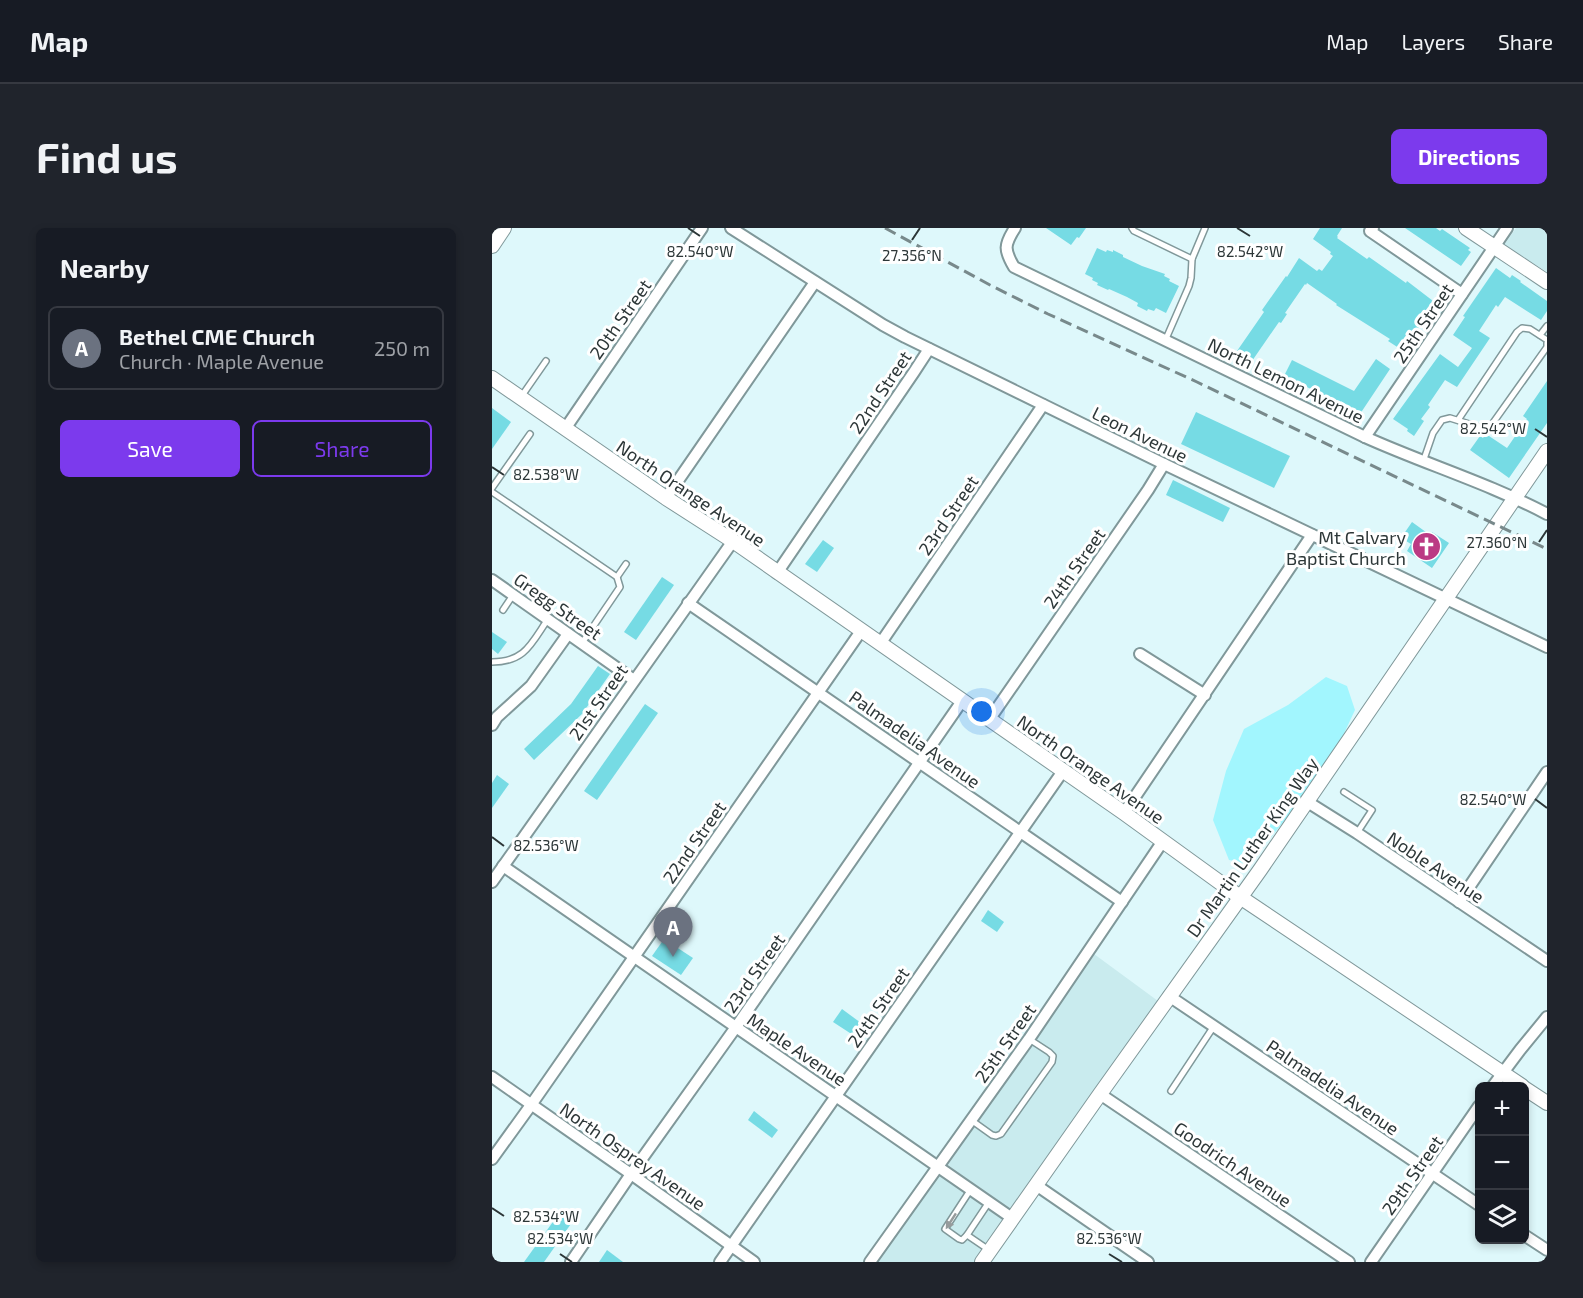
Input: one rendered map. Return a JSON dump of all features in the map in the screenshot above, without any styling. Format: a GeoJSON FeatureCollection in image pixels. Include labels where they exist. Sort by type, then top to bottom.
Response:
{"type":"FeatureCollection","features":[{"type":"Feature","properties":{"kind":"street"},"geometry":{"type":"LineString","coordinates":[[492,246],[504,228]]}},
{"type":"Feature","properties":{"kind":"street","name":"20th Street"},"geometry":{"type":"LineString","coordinates":[[565,429],[702,228]]}},
{"type":"Feature","properties":{"kind":"street","name":"Leon Avenue"},"geometry":{"type":"LineString","coordinates":[[731,228],[883,325],[929,349],[1547,647]]}},
{"type":"Feature","properties":{"kind":"street","name":"North Lemon Avenue"},"geometry":{"type":"LineString","coordinates":[[1015,228],[1008,240],[1006,254],[1014,267],[1365,437],[1515,498],[1547,514]]}},
{"type":"Feature","properties":{"kind":"street"},"geometry":{"type":"LineString","coordinates":[[1373,228],[1370,231],[1462,294]]}},
{"type":"Feature","properties":{"kind":"street"},"geometry":{"type":"LineString","coordinates":[[1466,228],[1547,282]]}},
{"type":"Feature","properties":{"kind":"street","name":"25th Street"},"geometry":{"type":"LineString","coordinates":[[1365,437],[1507,228]]}},
{"type":"Feature","properties":{"kind":"street"},"geometry":{"type":"LineString","coordinates":[[666,498],[815,282]]}},
{"type":"Feature","properties":{"kind":"street","name":"22nd Street"},"geometry":{"type":"LineString","coordinates":[[777,573],[929,349]]}},
{"type":"Feature","properties":{"kind":"street","name":"North Orange Avenue"},"geometry":{"type":"LineString","coordinates":[[492,378],[666,498],[733,541],[1124,813],[1240,897],[1515,1082]]}},
{"type":"Feature","properties":{"kind":"street","name":"23rd Street"},"geometry":{"type":"LineString","coordinates":[[880,644],[1043,405]]}},
{"type":"Feature","properties":{"kind":"street","name":"Dr Martin Luther King Way"},"geometry":{"type":"LineString","coordinates":[[986,1256],[1240,897],[1547,451]]}},
{"type":"Feature","properties":{"kind":"street","name":"24th Street"},"geometry":{"type":"LineString","coordinates":[[989,720],[1142,500],[1164,464]]}},
{"type":"Feature","properties":{"kind":"street"},"geometry":{"type":"LineString","coordinates":[[1124,813],[1312,535]]}},
{"type":"Feature","properties":{"kind":"street","name":"21st Street"},"geometry":{"type":"LineString","coordinates":[[492,882],[733,541]]}},
{"type":"Feature","properties":{"kind":"street","name":"Gregg Street"},"geometry":{"type":"LineString","coordinates":[[492,580],[634,680]]}},
{"type":"Feature","properties":{"kind":"street","name":"Palmadelia Avenue"},"geometry":{"type":"LineString","coordinates":[[688,603],[1122,902]]}},
{"type":"Feature","properties":{"kind":"street","name":"22nd Street"},"geometry":{"type":"LineString","coordinates":[[492,1159],[861,631]]}},
{"type":"Feature","properties":{"kind":"street"},"geometry":{"type":"LineString","coordinates":[[494,719],[531,686],[568,634]]}},
{"type":"Feature","properties":{"kind":"street"},"geometry":{"type":"LineString","coordinates":[[1140,654],[1204,695]]}},
{"type":"Feature","properties":{"kind":"street","name":"23rd Street"},"geometry":{"type":"LineString","coordinates":[[571,1262],[962,701]]}},
{"type":"Feature","properties":{"kind":"street","name":"24th Street"},"geometry":{"type":"LineString","coordinates":[[720,1262],[1063,771]]}},
{"type":"Feature","properties":{"kind":"street"},"geometry":{"type":"LineString","coordinates":[[1459,902],[1547,772]]}},
{"type":"Feature","properties":{"kind":"street","name":"Noble Avenue"},"geometry":{"type":"LineString","coordinates":[[1306,801],[1547,961]]}},
{"type":"Feature","properties":{"kind":"street","name":"25th Street"},"geometry":{"type":"LineString","coordinates":[[870,1262],[1029,1039],[1163,841]]}},
{"type":"Feature","properties":{"kind":"street","name":"Maple Avenue"},"geometry":{"type":"LineString","coordinates":[[503,866],[1012,1218]]}},
{"type":"Feature","properties":{"kind":"street","name":"Palmadelia Avenue"},"geometry":{"type":"LineString","coordinates":[[1169,996],[1475,1202]]}},
{"type":"Feature","properties":{"kind":"street"},"geometry":{"type":"LineString","coordinates":[[1496,1082],[1547,1017]]}},
{"type":"Feature","properties":{"kind":"street","name":"North Osprey Avenue"},"geometry":{"type":"LineString","coordinates":[[492,1077],[754,1262]]}},
{"type":"Feature","properties":{"kind":"street","name":"North Orange Avenue"},"geometry":{"type":"LineString","coordinates":[[1529,1091],[1547,1103]]}},
{"type":"Feature","properties":{"kind":"street","name":"Goodrich Avenue"},"geometry":{"type":"LineString","coordinates":[[1100,1094],[1349,1262]]}},
{"type":"Feature","properties":{"kind":"street","name":"29th Street"},"geometry":{"type":"LineString","coordinates":[[1371,1262],[1475,1112]]}},
{"type":"Feature","properties":{"kind":"street"},"geometry":{"type":"LineString","coordinates":[[1036,1185],[1148,1262]]}},
{"type":"Feature","properties":{"kind":"street"},"geometry":{"type":"LineString","coordinates":[[1529,1238],[1547,1250]]}},
{"type":"Feature","properties":{"kind":"lane"},"geometry":{"type":"LineString","coordinates":[[1132,228],[1192,259]]}},
{"type":"Feature","properties":{"kind":"lane"},"geometry":{"type":"LineString","coordinates":[[1165,341],[1189,286],[1192,259],[1204,228]]}},
{"type":"Feature","properties":{"kind":"lane"},"geometry":{"type":"LineString","coordinates":[[1540,335],[1547,326]]}},
{"type":"Feature","properties":{"kind":"lane"},"geometry":{"type":"LineString","coordinates":[[1423,462],[1433,433],[1442,420],[1450,418],[1482,428],[1490,428],[1546,347],[1547,341],[1530,329],[1522,328],[1517,332],[1458,420]]}},
{"type":"Feature","properties":{"kind":"lane"},"geometry":{"type":"LineString","coordinates":[[520,398],[546,361]]}},
{"type":"Feature","properties":{"kind":"lane"},"geometry":{"type":"LineString","coordinates":[[530,434],[492,490],[617,577],[620,587],[582,643]]}},
{"type":"Feature","properties":{"kind":"lane"},"geometry":{"type":"LineString","coordinates":[[617,577],[626,564]]}},
{"type":"Feature","properties":{"kind":"lane"},"geometry":{"type":"LineString","coordinates":[[503,610],[513,595]]}},
{"type":"Feature","properties":{"kind":"lane"},"geometry":{"type":"LineString","coordinates":[[492,662],[511,660],[526,651],[548,619]]}},
{"type":"Feature","properties":{"kind":"lane"},"geometry":{"type":"LineString","coordinates":[[1344,792],[1372,810],[1357,833]]}},
{"type":"Feature","properties":{"kind":"lane"},"geometry":{"type":"LineString","coordinates":[[1171,1091],[1214,1026]]}},
{"type":"Feature","properties":{"kind":"lane"},"geometry":{"type":"LineString","coordinates":[[971,1120],[996,1136],[1001,1134],[1014,1116],[1052,1062],[1053,1056],[1029,1039]]}},
{"type":"Feature","properties":{"kind":"lane"},"geometry":{"type":"LineString","coordinates":[[971,1189],[945,1229],[958,1239],[962,1240],[967,1235],[989,1202]]}},
{"type":"Feature","properties":{"kind":"lane"},"geometry":{"type":"LineString","coordinates":[[967,1235],[986,1256]]}},
{"type":"Feature","properties":{"kind":"shaded area"},"geometry":{"type":"Polygon","coordinates":[[[1516,228],[1547,228],[1547,272],[1504,245],[1516,228]]]}},
{"type":"Feature","properties":{"kind":"shaded area"},"geometry":{"type":"Polygon","coordinates":[[[1326,677],[1347,686],[1355,710],[1340,742],[1292,811],[1250,864],[1229,860],[1213,820],[1226,771],[1244,729],[1288,705],[1326,677]]]}},
{"type":"Feature","properties":{"kind":"shaded area"},"geometry":{"type":"Polygon","coordinates":[[[1094,954],[1158,1001],[1010,1210],[947,1166],[1094,954]]]}},
{"type":"Feature","properties":{"kind":"shaded area"},"geometry":{"type":"Polygon","coordinates":[[[940,1174],[1004,1219],[975,1262],[878,1262],[940,1174]]]}},
{"type":"Feature","properties":{"kind":"building"},"geometry":{"type":"Polygon","coordinates":[[[1046,228],[1086,228],[1071,245],[1046,228]]]}},
{"type":"Feature","properties":{"kind":"building"},"geometry":{"type":"Polygon","coordinates":[[[1320,228],[1342,228],[1337,238],[1406,283],[1407,281],[1437,304],[1405,352],[1388,341],[1390,339],[1336,305],[1307,283],[1285,313],[1287,314],[1281,323],[1279,322],[1252,361],[1237,351],[1264,312],[1262,310],[1299,258],[1317,271],[1319,269],[1322,271],[1333,256],[1313,239],[1320,228]]]}},
{"type":"Feature","properties":{"kind":"building"},"geometry":{"type":"Polygon","coordinates":[[[1405,228],[1436,228],[1440,231],[1442,229],[1470,248],[1468,250],[1471,252],[1461,266],[1405,228]]]}},
{"type":"Feature","properties":{"kind":"building"},"geometry":{"type":"Polygon","coordinates":[[[1097,248],[1106,252],[1107,250],[1113,252],[1113,250],[1142,266],[1165,274],[1164,276],[1170,279],[1169,281],[1179,286],[1166,313],[1156,308],[1154,311],[1148,309],[1147,311],[1127,297],[1097,285],[1098,283],[1092,280],[1093,278],[1085,274],[1097,248]]]}},
{"type":"Feature","properties":{"kind":"building"},"geometry":{"type":"Polygon","coordinates":[[[1496,268],[1510,278],[1512,275],[1547,301],[1547,311],[1541,320],[1505,297],[1498,307],[1496,305],[1479,331],[1490,338],[1457,387],[1445,380],[1428,405],[1430,407],[1421,419],[1424,421],[1414,436],[1393,419],[1440,354],[1458,367],[1472,348],[1453,335],[1465,317],[1463,316],[1496,268]]]}},
{"type":"Feature","properties":{"kind":"building"},"geometry":{"type":"Polygon","coordinates":[[[1376,359],[1390,369],[1360,414],[1341,401],[1340,403],[1284,376],[1292,360],[1354,391],[1376,359]]]}},
{"type":"Feature","properties":{"kind":"building"},"geometry":{"type":"Polygon","coordinates":[[[1547,381],[1547,423],[1509,478],[1470,450],[1480,436],[1483,438],[1486,434],[1507,448],[1527,419],[1523,416],[1547,381]]]}},
{"type":"Feature","properties":{"kind":"building"},"geometry":{"type":"Polygon","coordinates":[[[492,408],[511,422],[492,449],[492,408]]]}},
{"type":"Feature","properties":{"kind":"building"},"geometry":{"type":"Polygon","coordinates":[[[1196,412],[1290,456],[1274,488],[1181,444],[1196,412]]]}},
{"type":"Feature","properties":{"kind":"building"},"geometry":{"type":"Polygon","coordinates":[[[1173,480],[1230,508],[1223,522],[1166,495],[1173,480]]]}},
{"type":"Feature","properties":{"kind":"building","name":"Mt Calvary Baptist Church"},"geometry":{"type":"Polygon","coordinates":[[[1412,522],[1430,535],[1432,532],[1449,543],[1432,568],[1407,551],[1411,544],[1401,538],[1412,522]]]}},
{"type":"Feature","properties":{"kind":"building"},"geometry":{"type":"Polygon","coordinates":[[[823,540],[834,548],[817,572],[805,564],[823,540]]]}},
{"type":"Feature","properties":{"kind":"building"},"geometry":{"type":"Polygon","coordinates":[[[662,577],[674,585],[636,640],[624,632],[662,577]]]}},
{"type":"Feature","properties":{"kind":"building"},"geometry":{"type":"Polygon","coordinates":[[[492,632],[507,642],[498,654],[492,649],[492,632]]]}},
{"type":"Feature","properties":{"kind":"building"},"geometry":{"type":"Polygon","coordinates":[[[598,666],[610,674],[582,714],[534,760],[524,749],[571,704],[598,666]]]}},
{"type":"Feature","properties":{"kind":"building"},"geometry":{"type":"Polygon","coordinates":[[[645,704],[658,713],[597,800],[584,791],[645,704]]]}},
{"type":"Feature","properties":{"kind":"building"},"geometry":{"type":"Polygon","coordinates":[[[497,775],[509,784],[492,808],[492,783],[497,775]]]}},
{"type":"Feature","properties":{"kind":"building"},"geometry":{"type":"Polygon","coordinates":[[[988,910],[1004,922],[997,932],[981,921],[988,910]]]}},
{"type":"Feature","properties":{"kind":"building"},"geometry":{"type":"Polygon","coordinates":[[[664,939],[693,958],[681,975],[652,956],[664,939]]]}},
{"type":"Feature","properties":{"kind":"building"},"geometry":{"type":"Polygon","coordinates":[[[842,1009],[861,1023],[853,1035],[833,1022],[842,1009]]]}},
{"type":"Feature","properties":{"kind":"building"},"geometry":{"type":"Polygon","coordinates":[[[754,1111],[778,1130],[772,1138],[748,1120],[754,1111]]]}},
{"type":"Feature","properties":{"kind":"building"},"geometry":{"type":"Polygon","coordinates":[[[560,1212],[573,1221],[544,1262],[524,1262],[560,1212]]]}},
{"type":"Feature","properties":{"kind":"building"},"geometry":{"type":"Polygon","coordinates":[[[607,1250],[623,1262],[599,1262],[607,1250]]]}},
{"type":"Feature","properties":{"kind":"railway"},"geometry":{"type":"LineString","coordinates":[[885,228],[1048,314],[1197,382],[1547,549]]}},
{"type":"Feature","properties":{"kind":"place","name":"Mt Calvary Baptist Church"},"geometry":{"type":"Point","coordinates":[1427,547]}},
{"type":"Feature","properties":{"kind":"place","name":"Bethel CME Church"},"geometry":{"type":"Point","coordinates":[673,957]}}]}
